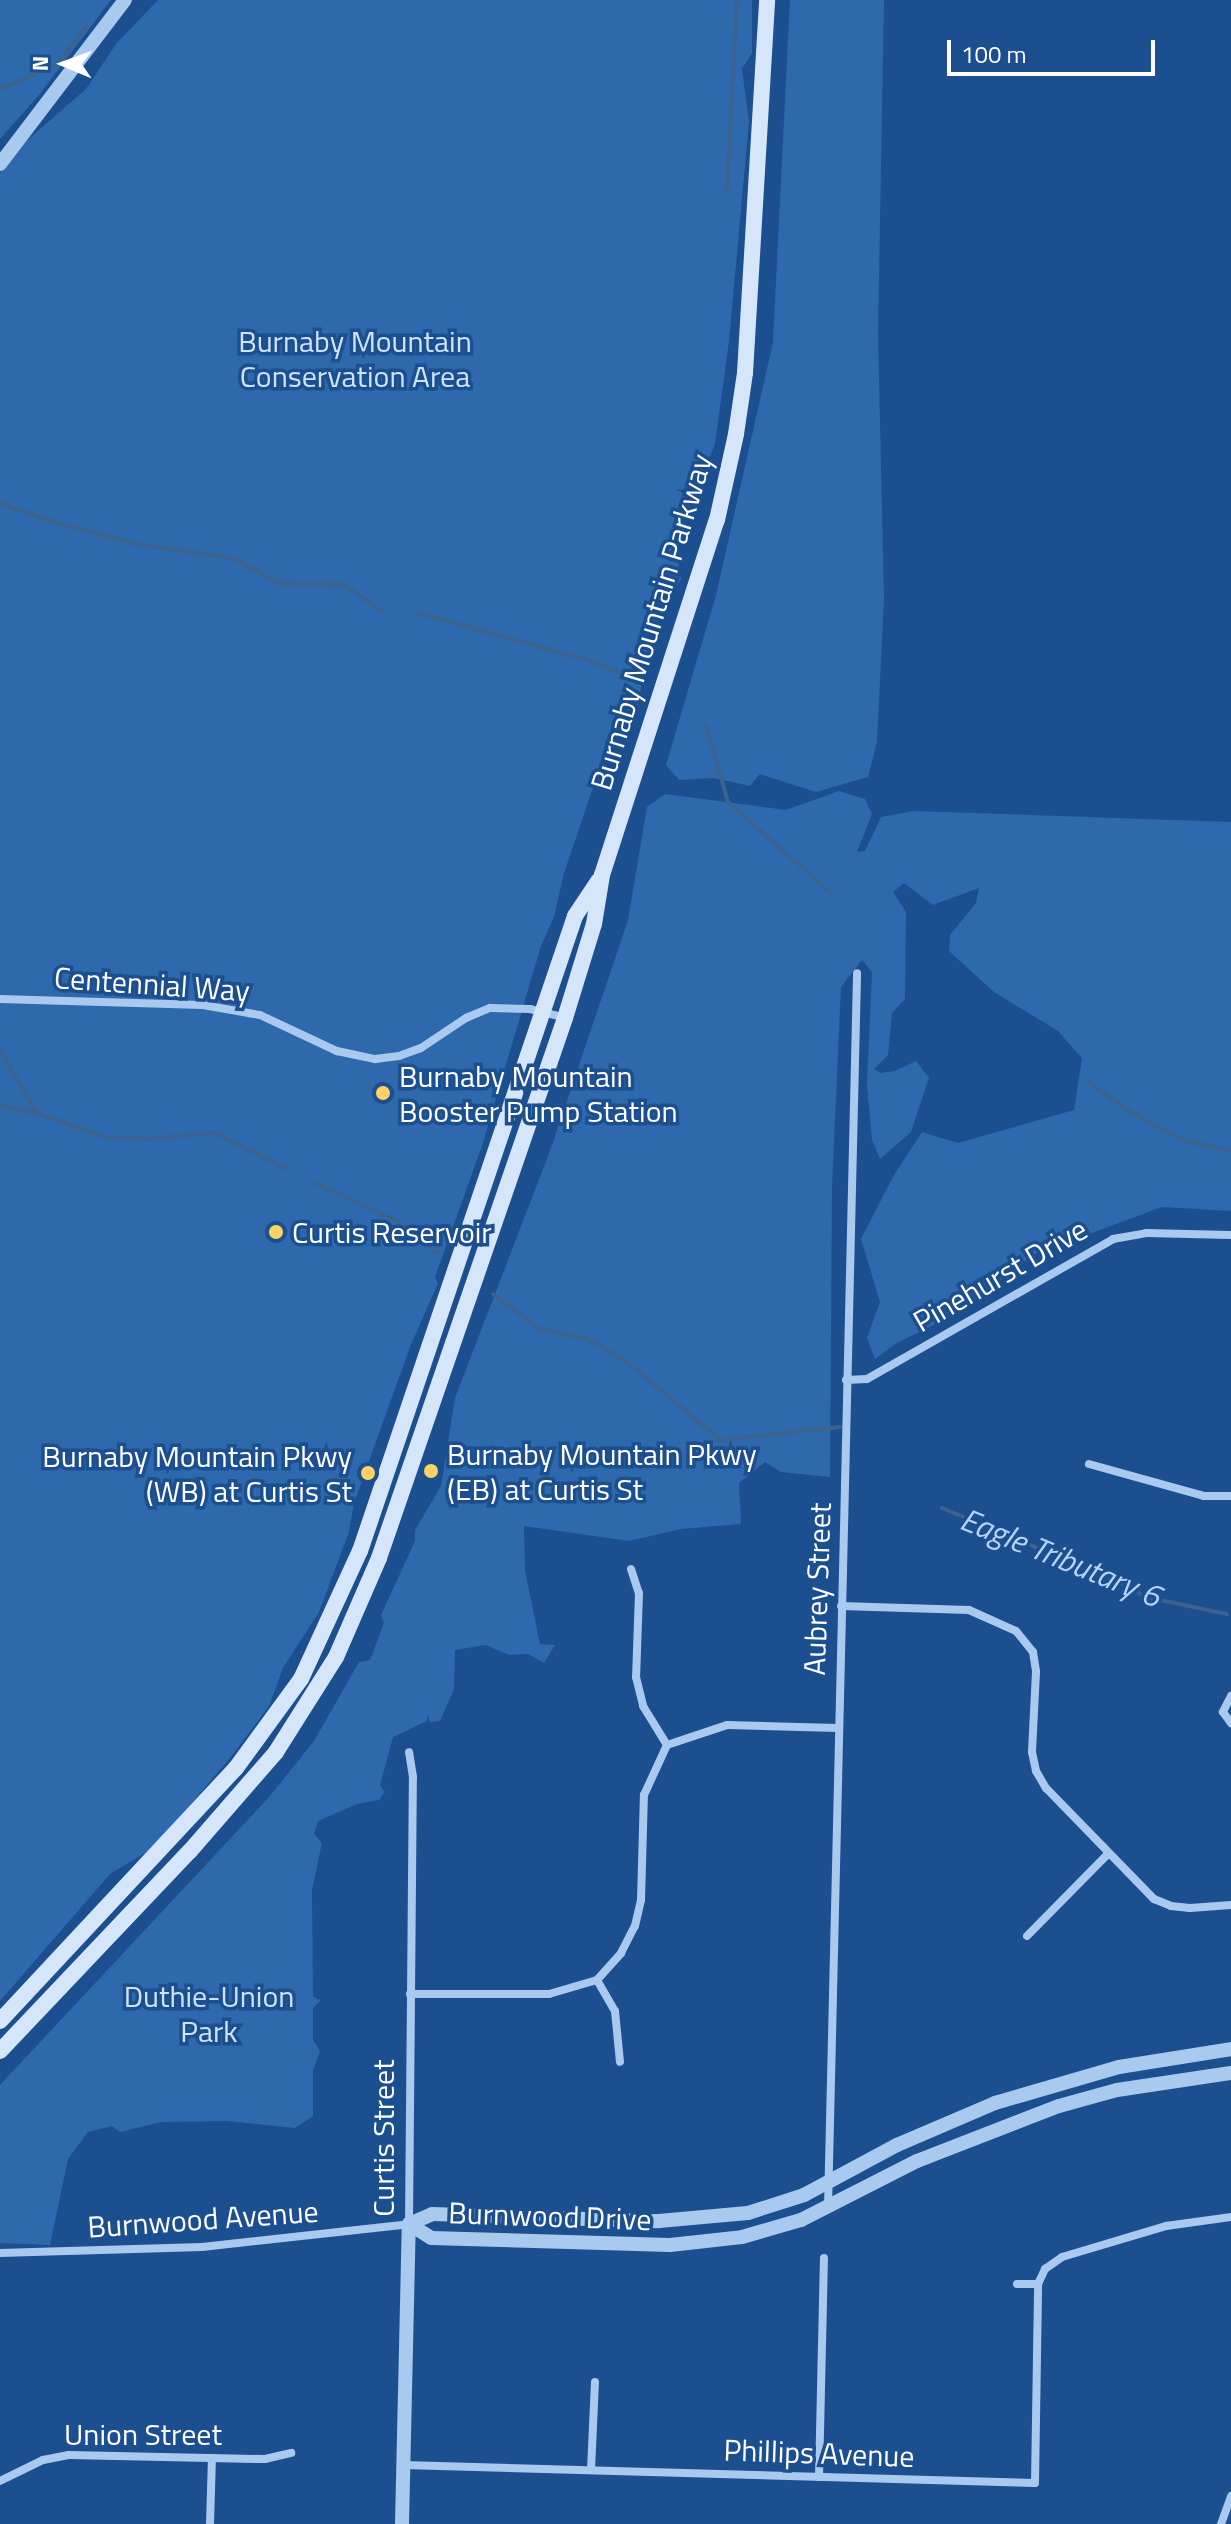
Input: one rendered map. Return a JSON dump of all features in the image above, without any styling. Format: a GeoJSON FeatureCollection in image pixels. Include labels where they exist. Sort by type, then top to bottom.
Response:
{"type":"FeatureCollection","features":[{"type":"Feature","properties":{"kind":"main road","name":"Burnaby Mountain Parkway"},"geometry":{"type":"LineString","coordinates":[[0,2051],[237,1800],[276,1752],[336,1657],[364,1597],[394,1519],[565,1018],[594,924],[602,875],[703,570],[736,434],[752,293],[767,0]]}},
{"type":"Feature","properties":{"kind":"main road","name":"Burnaby Mountain Parkway"},"geometry":{"type":"LineString","coordinates":[[0,2021],[236,1768],[301,1679],[360,1551],[575,916],[602,875]]}},
{"type":"Feature","properties":{"kind":"street"},"geometry":{"type":"LineString","coordinates":[[0,164],[125,0]]}},
{"type":"Feature","properties":{"kind":"street","name":"Aubrey Street"},"geometry":{"type":"LineString","coordinates":[[828,2207],[857,973]]}},
{"type":"Feature","properties":{"kind":"street","name":"Centennial Way"},"geometry":{"type":"LineString","coordinates":[[0,999],[203,1005],[260,1015],[337,1051],[375,1059],[399,1056],[421,1048],[480,1011],[504,1008],[544,1012],[565,1018]]}},
{"type":"Feature","properties":{"kind":"street","name":"Pinehurst Drive"},"geometry":{"type":"LineString","coordinates":[[846,1380],[867,1379],[1113,1239],[1146,1233],[1231,1235]]}},
{"type":"Feature","properties":{"kind":"street"},"geometry":{"type":"LineString","coordinates":[[1089,1464],[1204,1496],[1231,1496]]}},
{"type":"Feature","properties":{"kind":"street"},"geometry":{"type":"LineString","coordinates":[[631,1569],[639,1593],[636,1677],[643,1706],[667,1745]]}},
{"type":"Feature","properties":{"kind":"street"},"geometry":{"type":"LineString","coordinates":[[841,1606],[969,1610],[1016,1631],[1033,1652],[1036,1672],[1032,1752],[1036,1771],[1046,1788],[1154,1899],[1171,1906],[1231,1905]]}},
{"type":"Feature","properties":{"kind":"street"},"geometry":{"type":"LineString","coordinates":[[1231,1696],[1223,1706],[1225,1718],[1231,1723]]}},
{"type":"Feature","properties":{"kind":"street"},"geometry":{"type":"LineString","coordinates":[[410,1994],[549,1994],[597,1980],[621,1953],[635,1926],[641,1900],[644,1795],[667,1745],[727,1725],[838,1728]]}},
{"type":"Feature","properties":{"kind":"street","name":"Curtis Street"},"geometry":{"type":"LineString","coordinates":[[402,2524],[409,2224],[413,1777],[409,1752]]}},
{"type":"Feature","properties":{"kind":"street"},"geometry":{"type":"LineString","coordinates":[[1027,1936],[1108,1854]]}},
{"type":"Feature","properties":{"kind":"street"},"geometry":{"type":"LineString","coordinates":[[597,1980],[615,2011],[620,2062]]}},
{"type":"Feature","properties":{"kind":"street","name":"Burnwood Drive"},"geometry":{"type":"LineString","coordinates":[[409,2224],[432,2214],[659,2221],[719,2218],[777,2204],[933,2128],[1059,2082],[1119,2067],[1231,2049]]}},
{"type":"Feature","properties":{"kind":"street","name":"Burnwood Drive"},"geometry":{"type":"LineString","coordinates":[[409,2224],[431,2238],[670,2245],[772,2230],[828,2207],[917,2161],[1059,2106],[1117,2090],[1231,2073]]}},
{"type":"Feature","properties":{"kind":"street"},"geometry":{"type":"LineString","coordinates":[[1017,2284],[1038,2284],[1045,2269],[1062,2257],[1166,2226],[1231,2217]]}},
{"type":"Feature","properties":{"kind":"street","name":"Burnwood Avenue"},"geometry":{"type":"LineString","coordinates":[[0,2253],[202,2247],[409,2224]]}},
{"type":"Feature","properties":{"kind":"street"},"geometry":{"type":"LineString","coordinates":[[819,2477],[824,2258]]}},
{"type":"Feature","properties":{"kind":"street","name":"Phillips Avenue"},"geometry":{"type":"LineString","coordinates":[[403,2465],[1035,2483],[1038,2284]]}},
{"type":"Feature","properties":{"kind":"street"},"geometry":{"type":"LineString","coordinates":[[591,2470],[595,2382]]}},
{"type":"Feature","properties":{"kind":"street","name":"Union Street"},"geometry":{"type":"LineString","coordinates":[[0,2481],[43,2460],[69,2455],[265,2459],[291,2453]]}},
{"type":"Feature","properties":{"kind":"street"},"geometry":{"type":"LineString","coordinates":[[210,2524],[212,2458]]}},
{"type":"Feature","properties":{"kind":"street"},"geometry":{"type":"LineString","coordinates":[[1221,2524],[1231,2496]]}},
{"type":"Feature","properties":{"kind":"green space"},"geometry":{"type":"Polygon","coordinates":[[[0,0],[111,0],[39,95],[0,139],[0,0]]]}},
{"type":"Feature","properties":{"kind":"green space","name":"Burnaby Mountain Conservation Area"},"geometry":{"type":"Polygon","coordinates":[[[158,0],[752,0],[752,53],[742,69],[749,122],[729,341],[715,444],[675,544],[681,579],[649,641],[636,718],[610,738],[564,873],[554,917],[541,946],[482,1146],[435,1277],[438,1283],[410,1347],[319,1612],[283,1668],[269,1706],[234,1753],[155,1847],[110,1874],[0,2001],[0,173],[24,143],[86,89],[116,44],[158,0]]]}},
{"type":"Feature","properties":{"kind":"green space"},"geometry":{"type":"Polygon","coordinates":[[[790,0],[884,0],[878,333],[884,599],[877,742],[868,777],[816,792],[760,774],[750,786],[713,778],[679,780],[666,765],[716,595],[773,342],[790,0]]]}},
{"type":"Feature","properties":{"kind":"green space","name":"Duthie-Union Park"},"geometry":{"type":"Polygon","coordinates":[[[839,791],[865,799],[872,814],[857,852],[865,851],[881,817],[914,811],[1231,822],[1231,1211],[1162,1207],[1035,1254],[960,1312],[895,1344],[875,1359],[867,1338],[880,1302],[861,1239],[894,1175],[922,1132],[958,1143],[1074,1110],[1082,1058],[1058,1031],[994,992],[949,951],[950,935],[976,903],[979,888],[933,905],[904,883],[893,892],[906,912],[905,999],[892,1013],[888,1055],[874,1069],[880,1073],[895,1071],[916,1061],[929,1078],[911,1132],[880,1159],[872,1140],[867,1085],[872,972],[862,960],[841,987],[832,1186],[830,1477],[781,1472],[765,1462],[739,1483],[741,1524],[681,1529],[629,1541],[524,1526],[525,1570],[540,1644],[555,1645],[544,1663],[528,1654],[509,1655],[486,1645],[455,1650],[454,1689],[440,1721],[430,1722],[427,1714],[427,1721],[393,1737],[380,1785],[385,1792],[379,1800],[357,1804],[318,1821],[314,1834],[322,1843],[312,1890],[313,1997],[321,2000],[313,2008],[313,2040],[320,2051],[313,2070],[313,2116],[295,2128],[227,2121],[161,2122],[120,2132],[112,2126],[88,2132],[68,2159],[50,2245],[0,2243],[0,2085],[270,1796],[314,1741],[359,1662],[370,1660],[384,1623],[381,1615],[415,1541],[415,1530],[441,1486],[455,1398],[551,1148],[628,920],[647,807],[665,794],[786,810],[839,791]]]}},
{"type":"Feature","properties":{"kind":"waterway"},"geometry":{"type":"LineString","coordinates":[[727,190],[737,0]]}},
{"type":"Feature","properties":{"kind":"waterway"},"geometry":{"type":"LineString","coordinates":[[0,86],[4,88],[58,64],[86,26]]}},
{"type":"Feature","properties":{"kind":"waterway"},"geometry":{"type":"LineString","coordinates":[[0,503],[54,522],[136,544],[232,558],[279,583],[345,585],[381,611]]}},
{"type":"Feature","properties":{"kind":"waterway"},"geometry":{"type":"LineString","coordinates":[[418,613],[587,660],[633,678]]}},
{"type":"Feature","properties":{"kind":"waterway"},"geometry":{"type":"LineString","coordinates":[[706,725],[728,802],[832,894]]}},
{"type":"Feature","properties":{"kind":"waterway"},"geometry":{"type":"LineString","coordinates":[[0,1050],[37,1113]]}},
{"type":"Feature","properties":{"kind":"waterway"},"geometry":{"type":"LineString","coordinates":[[1088,1082],[1131,1112],[1183,1140],[1231,1151]]}},
{"type":"Feature","properties":{"kind":"waterway"},"geometry":{"type":"LineString","coordinates":[[0,1106],[37,1113],[104,1137],[146,1139],[215,1133],[288,1169]]}},
{"type":"Feature","properties":{"kind":"waterway"},"geometry":{"type":"LineString","coordinates":[[315,1183],[399,1222],[437,1253]]}},
{"type":"Feature","properties":{"kind":"waterway"},"geometry":{"type":"LineString","coordinates":[[493,1294],[540,1329],[588,1339],[627,1362],[720,1440],[840,1427]]}},
{"type":"Feature","properties":{"kind":"waterway","name":"Eagle Tributary 6"},"geometry":{"type":"LineString","coordinates":[[942,1508],[1119,1582],[1146,1597],[1227,1614]]}},
{"type":"Feature","properties":{"kind":"place","name":"Burnaby Mountain Booster Pump Station"},"geometry":{"type":"Point","coordinates":[383,1093]}},
{"type":"Feature","properties":{"kind":"place","name":"Curtis Reservoir"},"geometry":{"type":"Point","coordinates":[276,1232]}},
{"type":"Feature","properties":{"kind":"place","name":"Burnaby Mountain Pkwy (EB) at Curtis St"},"geometry":{"type":"Point","coordinates":[431,1471]}},
{"type":"Feature","properties":{"kind":"place","name":"Burnaby Mountain Pkwy (WB) at Curtis St"},"geometry":{"type":"Point","coordinates":[368,1473]}}]}
